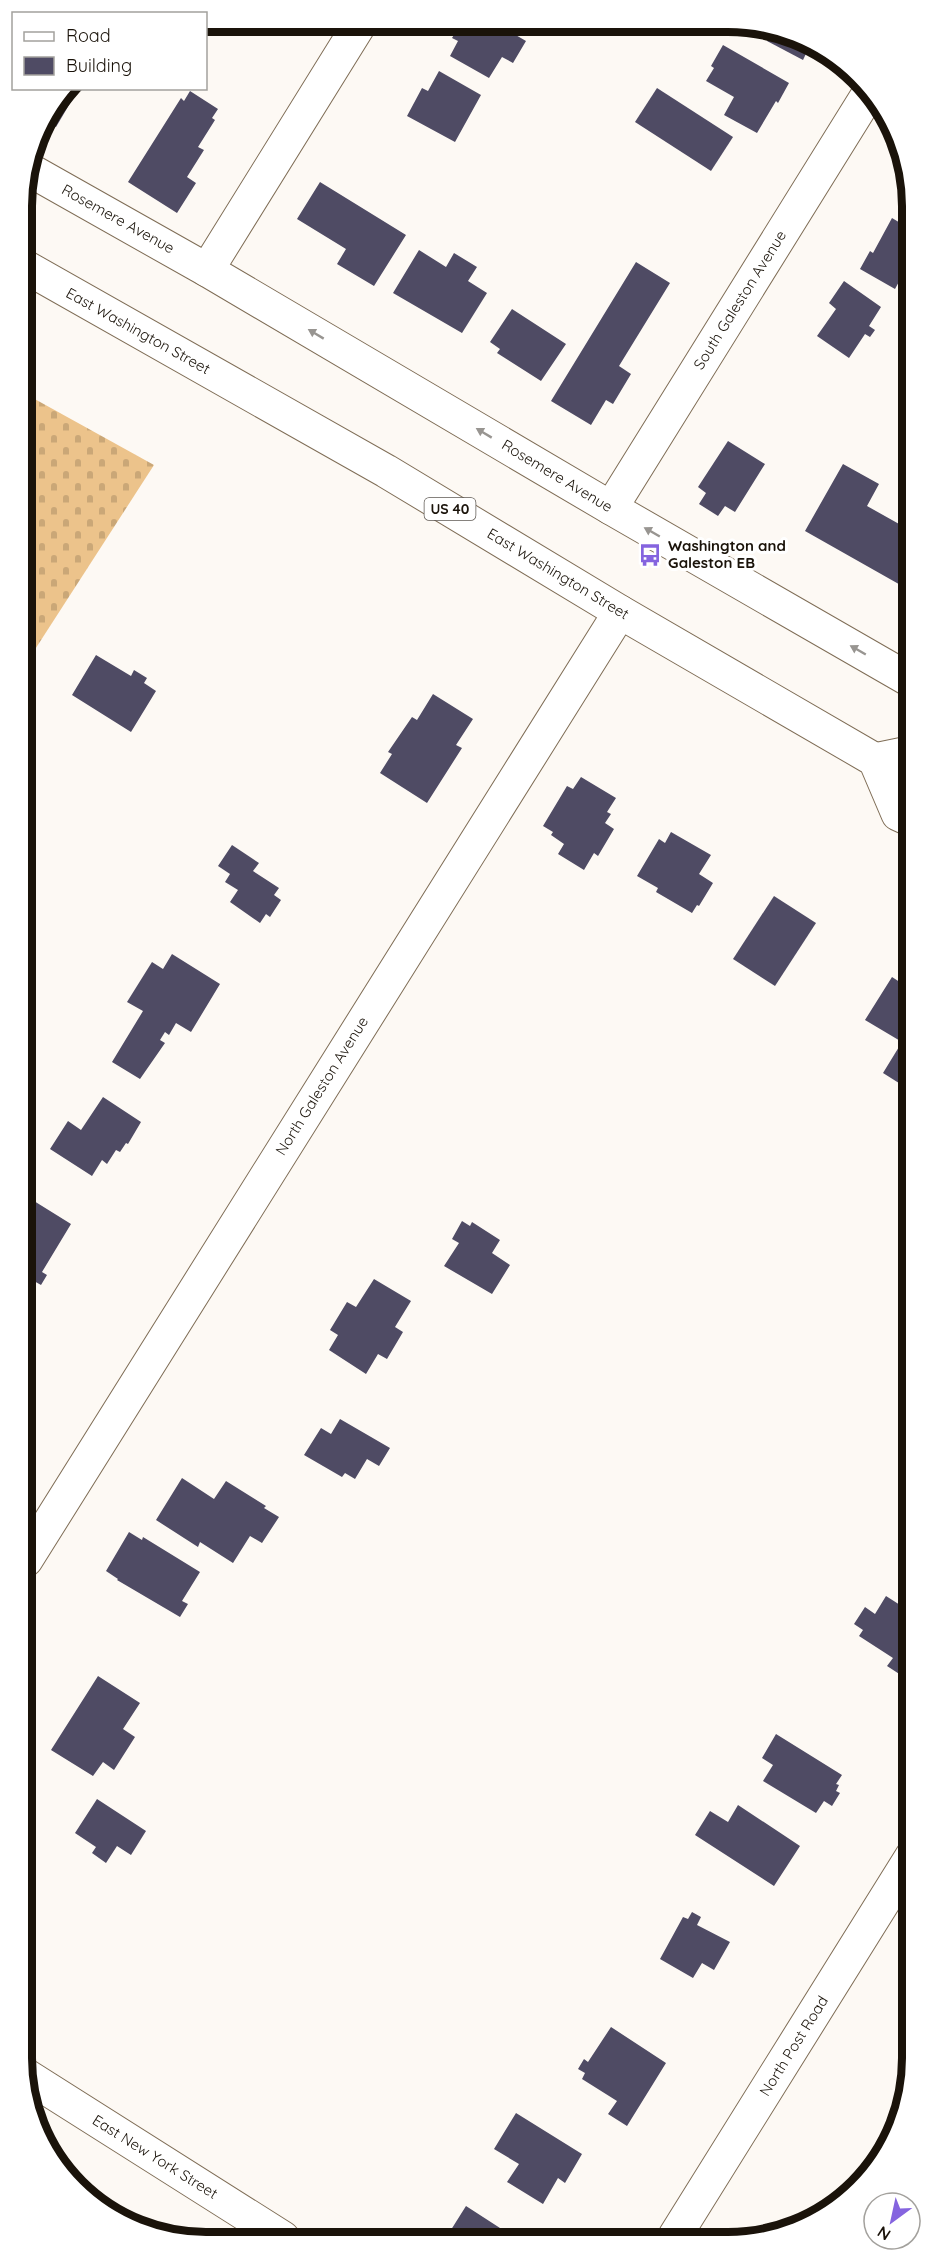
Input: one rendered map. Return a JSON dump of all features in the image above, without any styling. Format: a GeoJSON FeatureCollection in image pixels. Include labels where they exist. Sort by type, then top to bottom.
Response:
{"type":"FeatureCollection","features":[{"type":"Feature","properties":{"kind":"street"},"geometry":{"type":"LineString","coordinates":[[207,270],[355,32]]}},
{"type":"Feature","properties":{"kind":"street","name":"South Galeston Avenue"},"geometry":{"type":"LineString","coordinates":[[611,508],[866,98]]}},
{"type":"Feature","properties":{"kind":"street","name":"Rosemere Avenue"},"geometry":{"type":"LineString","coordinates":[[35,173],[207,270],[611,508],[902,676]]}},
{"type":"Feature","properties":{"kind":"street","name":"East Washington Street"},"geometry":{"type":"LineString","coordinates":[[32,271],[386,471],[620,612],[875,759]]}},
{"type":"Feature","properties":{"kind":"street","name":"North Galeston Avenue"},"geometry":{"type":"LineString","coordinates":[[32,1550],[620,612]]}},
{"type":"Feature","properties":{"kind":"street"},"geometry":{"type":"LineString","coordinates":[[902,754],[875,759],[898,814],[902,816]]}},
{"type":"Feature","properties":{"kind":"street","name":"North Post Road"},"geometry":{"type":"LineString","coordinates":[[677,2232],[902,1872]]}},
{"type":"Feature","properties":{"kind":"street","name":"East New York Street"},"geometry":{"type":"LineString","coordinates":[[33,2080],[274,2232]]}},
{"type":"Feature","properties":{"kind":"green space"},"geometry":{"type":"Polygon","coordinates":[[[32,398],[154,465],[32,654],[32,398]]]}},
{"type":"Feature","properties":{"kind":"building"},"geometry":{"type":"Polygon","coordinates":[[[456,32],[510,32],[526,41],[513,63],[502,57],[489,78],[450,56],[458,41],[452,38],[456,32]]]}},
{"type":"Feature","properties":{"kind":"building"},"geometry":{"type":"Polygon","coordinates":[[[769,37],[808,50],[803,60],[767,41],[769,37]]]}},
{"type":"Feature","properties":{"kind":"building"},"geometry":{"type":"Polygon","coordinates":[[[723,45],[789,83],[757,133],[724,115],[734,97],[706,81],[714,68],[711,66],[723,45]]]}},
{"type":"Feature","properties":{"kind":"building"},"geometry":{"type":"Polygon","coordinates":[[[439,71],[481,95],[455,142],[407,116],[422,88],[428,91],[439,71]]]}},
{"type":"Feature","properties":{"kind":"building"},"geometry":{"type":"Polygon","coordinates":[[[657,88],[733,137],[711,171],[635,122],[657,88]]]}},
{"type":"Feature","properties":{"kind":"building"},"geometry":{"type":"Polygon","coordinates":[[[78,90],[56,127],[52,125],[67,100],[78,90]]]}},
{"type":"Feature","properties":{"kind":"building"},"geometry":{"type":"Polygon","coordinates":[[[190,91],[218,109],[212,118],[215,120],[198,147],[204,150],[187,177],[196,183],[177,213],[128,182],[181,98],[184,101],[190,91]]]}},
{"type":"Feature","properties":{"kind":"building"},"geometry":{"type":"Polygon","coordinates":[[[320,182],[406,235],[374,286],[337,264],[346,249],[297,219],[320,182]]]}},
{"type":"Feature","properties":{"kind":"building"},"geometry":{"type":"Polygon","coordinates":[[[892,218],[902,224],[902,276],[895,289],[860,269],[870,251],[873,253],[892,218]]]}},
{"type":"Feature","properties":{"kind":"building"},"geometry":{"type":"Polygon","coordinates":[[[419,250],[446,267],[454,253],[477,267],[468,281],[487,293],[462,333],[393,293],[419,250]]]}},
{"type":"Feature","properties":{"kind":"building"},"geometry":{"type":"Polygon","coordinates":[[[636,262],[670,283],[619,366],[631,374],[613,404],[606,400],[591,425],[551,401],[636,262]]]}},
{"type":"Feature","properties":{"kind":"building"},"geometry":{"type":"Polygon","coordinates":[[[844,281],[881,307],[869,326],[875,330],[870,337],[865,334],[849,358],[817,336],[836,309],[829,303],[844,281]]]}},
{"type":"Feature","properties":{"kind":"building"},"geometry":{"type":"Polygon","coordinates":[[[512,309],[566,344],[541,381],[497,353],[500,349],[490,342],[512,309]]]}},
{"type":"Feature","properties":{"kind":"building"},"geometry":{"type":"Polygon","coordinates":[[[728,441],[765,464],[735,512],[725,506],[718,516],[699,504],[706,493],[698,487],[728,441]]]}},
{"type":"Feature","properties":{"kind":"building"},"geometry":{"type":"Polygon","coordinates":[[[843,464],[879,484],[867,506],[902,526],[902,586],[805,531],[843,464]]]}},
{"type":"Feature","properties":{"kind":"building"},"geometry":{"type":"Polygon","coordinates":[[[96,655],[131,676],[134,670],[147,678],[144,683],[156,691],[131,732],[72,695],[96,655]]]}},
{"type":"Feature","properties":{"kind":"building"},"geometry":{"type":"Polygon","coordinates":[[[433,694],[473,719],[456,745],[462,748],[427,803],[380,773],[392,754],[388,752],[412,717],[417,720],[433,694]]]}},
{"type":"Feature","properties":{"kind":"building"},"geometry":{"type":"Polygon","coordinates":[[[581,777],[616,798],[607,812],[611,814],[605,823],[614,829],[598,856],[594,853],[584,870],[558,854],[564,844],[551,835],[553,832],[543,826],[567,786],[573,789],[581,777]]]}},
{"type":"Feature","properties":{"kind":"building"},"geometry":{"type":"Polygon","coordinates":[[[671,832],[711,855],[699,874],[713,883],[692,913],[656,892],[658,888],[637,876],[659,839],[665,843],[671,832]]]}},
{"type":"Feature","properties":{"kind":"building"},"geometry":{"type":"Polygon","coordinates":[[[232,845],[259,863],[253,871],[279,888],[274,895],[281,900],[270,917],[266,914],[260,923],[230,902],[238,890],[225,882],[230,874],[218,866],[232,845]]]}},
{"type":"Feature","properties":{"kind":"building"},"geometry":{"type":"Polygon","coordinates":[[[774,896],[816,923],[775,986],[733,959],[774,896]]]}},
{"type":"Feature","properties":{"kind":"building"},"geometry":{"type":"Polygon","coordinates":[[[172,954],[220,984],[191,1032],[176,1023],[169,1035],[165,1032],[160,1040],[165,1043],[140,1079],[112,1062],[143,1011],[127,1002],[152,962],[163,969],[172,954]]]}},
{"type":"Feature","properties":{"kind":"building"},"geometry":{"type":"Polygon","coordinates":[[[892,977],[902,983],[902,1042],[865,1020],[892,977]]]}},
{"type":"Feature","properties":{"kind":"building"},"geometry":{"type":"Polygon","coordinates":[[[902,1042],[902,1085],[883,1073],[902,1042]]]}},
{"type":"Feature","properties":{"kind":"building"},"geometry":{"type":"Polygon","coordinates":[[[103,1097],[141,1122],[128,1144],[126,1143],[120,1152],[116,1150],[107,1164],[102,1160],[92,1176],[50,1149],[68,1121],[81,1130],[103,1097]]]}},
{"type":"Feature","properties":{"kind":"building"},"geometry":{"type":"Polygon","coordinates":[[[34,1201],[71,1224],[42,1272],[47,1275],[41,1285],[34,1281],[32,1284],[32,1205],[34,1201]]]}},
{"type":"Feature","properties":{"kind":"building"},"geometry":{"type":"Polygon","coordinates":[[[462,1221],[470,1226],[472,1222],[500,1240],[492,1253],[510,1265],[492,1294],[444,1266],[459,1243],[452,1239],[462,1221]]]}},
{"type":"Feature","properties":{"kind":"building"},"geometry":{"type":"Polygon","coordinates":[[[374,1279],[411,1301],[395,1327],[403,1332],[387,1359],[378,1354],[366,1374],[329,1350],[338,1335],[330,1330],[347,1302],[356,1307],[374,1279]]]}},
{"type":"Feature","properties":{"kind":"building"},"geometry":{"type":"Polygon","coordinates":[[[340,1419],[390,1448],[379,1466],[367,1459],[355,1479],[345,1473],[342,1477],[304,1455],[321,1428],[331,1434],[340,1419]]]}},
{"type":"Feature","properties":{"kind":"building"},"geometry":{"type":"Polygon","coordinates":[[[182,1478],[214,1499],[226,1481],[279,1517],[262,1543],[250,1536],[233,1563],[200,1542],[198,1547],[156,1520],[182,1478]]]}},
{"type":"Feature","properties":{"kind":"building"},"geometry":{"type":"Polygon","coordinates":[[[129,1532],[142,1540],[143,1537],[200,1572],[182,1601],[188,1604],[180,1617],[117,1580],[106,1571],[129,1532]]]}},
{"type":"Feature","properties":{"kind":"building"},"geometry":{"type":"Polygon","coordinates":[[[886,1596],[902,1606],[902,1676],[887,1666],[893,1658],[859,1636],[863,1630],[854,1624],[865,1607],[875,1614],[886,1596]]]}},
{"type":"Feature","properties":{"kind":"building"},"geometry":{"type":"Polygon","coordinates":[[[98,1676],[140,1703],[123,1729],[135,1737],[114,1770],[103,1762],[93,1776],[51,1750],[98,1676]]]}},
{"type":"Feature","properties":{"kind":"building"},"geometry":{"type":"Polygon","coordinates":[[[776,1734],[842,1775],[836,1784],[839,1785],[836,1791],[840,1793],[832,1806],[824,1801],[816,1813],[763,1781],[773,1765],[762,1758],[776,1734]]]}},
{"type":"Feature","properties":{"kind":"building"},"geometry":{"type":"Polygon","coordinates":[[[97,1799],[146,1831],[131,1855],[117,1846],[106,1863],[92,1853],[96,1847],[75,1833],[97,1799]]]}},
{"type":"Feature","properties":{"kind":"building"},"geometry":{"type":"Polygon","coordinates":[[[738,1805],[800,1846],[774,1886],[695,1835],[710,1811],[728,1822],[738,1805]]]}},
{"type":"Feature","properties":{"kind":"building"},"geometry":{"type":"Polygon","coordinates":[[[692,1912],[701,1917],[697,1925],[730,1942],[714,1970],[702,1963],[693,1978],[660,1959],[683,1917],[688,1919],[692,1912]]]}},
{"type":"Feature","properties":{"kind":"building"},"geometry":{"type":"Polygon","coordinates":[[[611,2027],[666,2063],[627,2126],[608,2114],[617,2101],[582,2079],[585,2073],[578,2069],[584,2059],[588,2062],[611,2027]]]}},
{"type":"Feature","properties":{"kind":"building"},"geometry":{"type":"Polygon","coordinates":[[[516,2113],[582,2154],[565,2183],[558,2178],[543,2204],[507,2182],[519,2164],[494,2149],[516,2113]]]}},
{"type":"Feature","properties":{"kind":"building"},"geometry":{"type":"Polygon","coordinates":[[[466,2206],[500,2228],[500,2232],[450,2232],[466,2206]]]}},
{"type":"Feature","properties":{"kind":"place","name":"Washington and Galeston EB"},"geometry":{"type":"Point","coordinates":[650,555]}}]}
